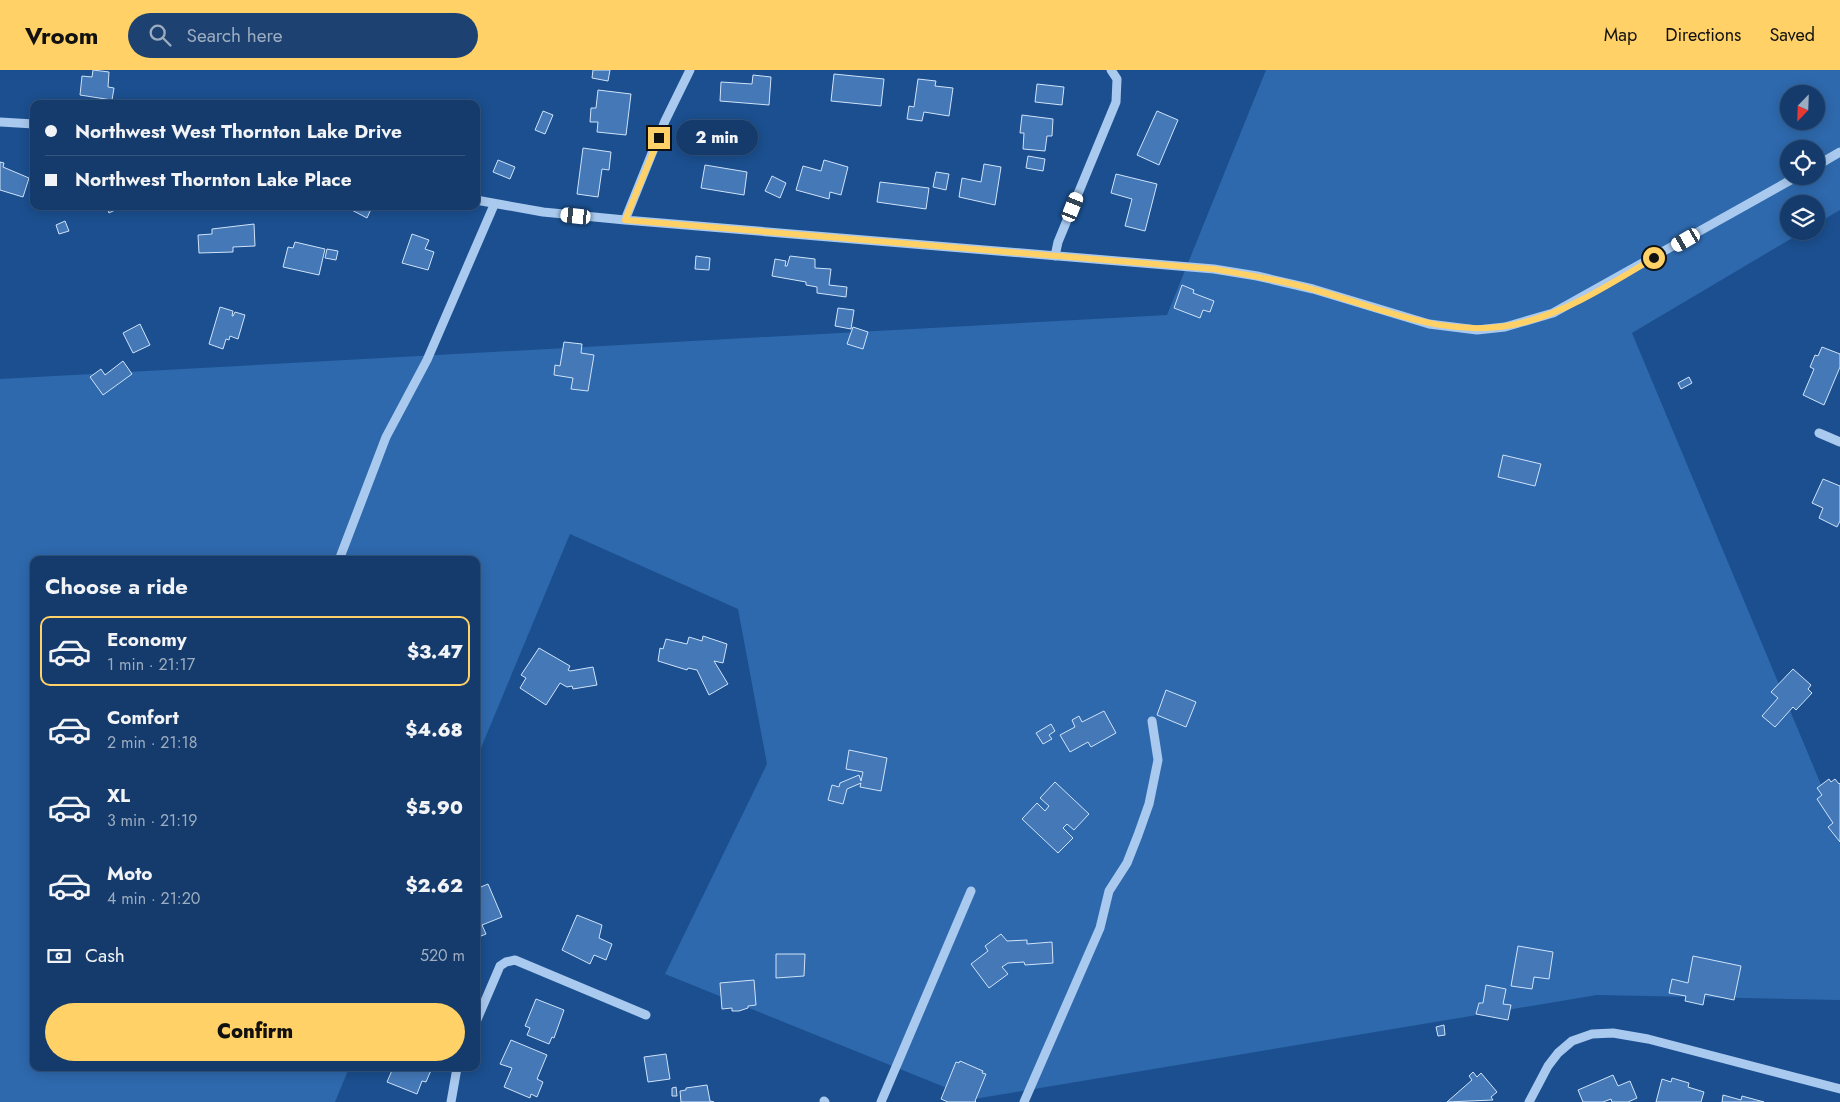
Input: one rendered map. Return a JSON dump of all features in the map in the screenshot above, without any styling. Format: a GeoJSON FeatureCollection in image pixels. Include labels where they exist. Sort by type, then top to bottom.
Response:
{"type":"FeatureCollection","features":[{"type":"Feature","properties":{"kind":"street"},"geometry":{"type":"LineString","coordinates":[[625,220],[665,122],[690,70]]}},
{"type":"Feature","properties":{"kind":"street"},"geometry":{"type":"LineString","coordinates":[[1055,256],[1058,242],[1116,102],[1117,79],[1111,70]]}},
{"type":"Feature","properties":{"kind":"street"},"geometry":{"type":"LineString","coordinates":[[0,122],[30,124]]}},
{"type":"Feature","properties":{"kind":"street"},"geometry":{"type":"LineString","coordinates":[[1825,161],[1840,152]]}},
{"type":"Feature","properties":{"kind":"street"},"geometry":{"type":"LineString","coordinates":[[480,201],[543,212],[625,220],[1214,269],[1257,276],[1313,289],[1428,324],[1458,329],[1490,329],[1525,322],[1553,313],[1782,185]]}},
{"type":"Feature","properties":{"kind":"street"},"geometry":{"type":"LineString","coordinates":[[341,556],[386,438],[427,360],[494,205]]}},
{"type":"Feature","properties":{"kind":"street"},"geometry":{"type":"LineString","coordinates":[[1819,433],[1840,442]]}},
{"type":"Feature","properties":{"kind":"street"},"geometry":{"type":"LineString","coordinates":[[1024,1102],[1100,928],[1109,891],[1127,863],[1138,835],[1152,790],[1158,760],[1152,721]]}},
{"type":"Feature","properties":{"kind":"street"},"geometry":{"type":"LineString","coordinates":[[881,1102],[971,891]]}},
{"type":"Feature","properties":{"kind":"street"},"geometry":{"type":"LineString","coordinates":[[480,1013],[500,966],[515,960],[646,1015]]}},
{"type":"Feature","properties":{"kind":"street"},"geometry":{"type":"LineString","coordinates":[[1529,1102],[1540,1079],[1558,1053],[1572,1041],[1582,1037],[1606,1033],[1648,1039],[1840,1089]]}},
{"type":"Feature","properties":{"kind":"street"},"geometry":{"type":"LineString","coordinates":[[451,1102],[456,1071]]}},
{"type":"Feature","properties":{"kind":"shaded area"},"geometry":{"type":"Polygon","coordinates":[[[1266,70],[1840,70],[1840,210],[1825,219],[1825,195],[1780,195],[1780,240],[1789,240],[1632,333],[1840,830],[1840,1000],[1597,995],[974,1099],[665,974],[767,764],[738,609],[570,534],[480,750],[480,556],[30,556],[30,1071],[348,1071],[335,1102],[0,1102],[0,379],[1167,315],[1266,70]]]}},
{"type":"Feature","properties":{"kind":"building"},"geometry":{"type":"Polygon","coordinates":[[[93,70],[109,72],[108,87],[114,88],[112,100],[80,95],[82,76],[92,77],[93,70]]]}},
{"type":"Feature","properties":{"kind":"building"},"geometry":{"type":"Polygon","coordinates":[[[593,70],[610,70],[608,81],[592,78],[593,70]]]}},
{"type":"Feature","properties":{"kind":"building"},"geometry":{"type":"Polygon","coordinates":[[[834,74],[884,79],[881,106],[831,101],[834,74]]]}},
{"type":"Feature","properties":{"kind":"building"},"geometry":{"type":"Polygon","coordinates":[[[753,75],[771,77],[769,105],[720,101],[721,82],[752,84],[753,75]]]}},
{"type":"Feature","properties":{"kind":"building"},"geometry":{"type":"Polygon","coordinates":[[[918,79],[936,81],[935,86],[953,88],[949,116],[924,112],[922,121],[907,119],[909,106],[914,107],[918,79]]]}},
{"type":"Feature","properties":{"kind":"building"},"geometry":{"type":"Polygon","coordinates":[[[1037,84],[1064,87],[1062,105],[1035,102],[1037,84]]]}},
{"type":"Feature","properties":{"kind":"building"},"geometry":{"type":"Polygon","coordinates":[[[598,90],[631,94],[626,135],[597,132],[598,122],[590,122],[591,108],[596,108],[598,90]]]}},
{"type":"Feature","properties":{"kind":"building"},"geometry":{"type":"Polygon","coordinates":[[[543,111],[553,115],[545,134],[535,130],[543,111]]]}},
{"type":"Feature","properties":{"kind":"building"},"geometry":{"type":"Polygon","coordinates":[[[1157,111],[1178,120],[1159,165],[1137,155],[1157,111]]]}},
{"type":"Feature","properties":{"kind":"building"},"geometry":{"type":"Polygon","coordinates":[[[1022,115],[1053,119],[1052,136],[1047,136],[1045,151],[1023,149],[1024,133],[1020,133],[1022,115]]]}},
{"type":"Feature","properties":{"kind":"building"},"geometry":{"type":"Polygon","coordinates":[[[583,148],[611,152],[609,170],[602,169],[598,197],[577,194],[583,148]]]}},
{"type":"Feature","properties":{"kind":"building"},"geometry":{"type":"Polygon","coordinates":[[[1028,156],[1045,159],[1043,171],[1026,168],[1028,156]]]}},
{"type":"Feature","properties":{"kind":"building"},"geometry":{"type":"Polygon","coordinates":[[[498,160],[515,167],[510,179],[493,172],[498,160]]]}},
{"type":"Feature","properties":{"kind":"building"},"geometry":{"type":"Polygon","coordinates":[[[824,160],[848,167],[841,195],[830,192],[829,199],[796,190],[803,166],[821,171],[824,160]]]}},
{"type":"Feature","properties":{"kind":"building"},"geometry":{"type":"Polygon","coordinates":[[[0,162],[4,163],[3,167],[29,178],[23,197],[0,190],[0,162]]]}},
{"type":"Feature","properties":{"kind":"building"},"geometry":{"type":"Polygon","coordinates":[[[984,164],[1001,167],[995,205],[959,197],[962,178],[981,182],[984,164]]]}},
{"type":"Feature","properties":{"kind":"building"},"geometry":{"type":"Polygon","coordinates":[[[705,165],[747,172],[744,195],[701,188],[705,165]]]}},
{"type":"Feature","properties":{"kind":"building"},"geometry":{"type":"Polygon","coordinates":[[[936,172],[949,174],[946,190],[933,187],[936,172]]]}},
{"type":"Feature","properties":{"kind":"building"},"geometry":{"type":"Polygon","coordinates":[[[1116,174],[1157,184],[1145,231],[1125,226],[1132,199],[1111,193],[1116,174]]]}},
{"type":"Feature","properties":{"kind":"building"},"geometry":{"type":"Polygon","coordinates":[[[772,176],[786,183],[780,198],[765,191],[772,176]]]}},
{"type":"Feature","properties":{"kind":"building"},"geometry":{"type":"Polygon","coordinates":[[[880,182],[929,188],[926,209],[877,202],[880,182]]]}},
{"type":"Feature","properties":{"kind":"building"},"geometry":{"type":"Polygon","coordinates":[[[352,210],[371,210],[367,218],[352,210]]]}},
{"type":"Feature","properties":{"kind":"building"},"geometry":{"type":"Polygon","coordinates":[[[65,221],[69,231],[59,234],[56,225],[65,221]]]}},
{"type":"Feature","properties":{"kind":"building"},"geometry":{"type":"Polygon","coordinates":[[[254,224],[255,246],[233,247],[233,252],[199,253],[198,235],[212,234],[212,229],[254,224]]]}},
{"type":"Feature","properties":{"kind":"building"},"geometry":{"type":"Polygon","coordinates":[[[412,234],[429,240],[425,249],[434,252],[428,270],[402,263],[412,234]]]}},
{"type":"Feature","properties":{"kind":"building"},"geometry":{"type":"Polygon","coordinates":[[[295,242],[325,249],[319,275],[283,267],[288,247],[293,248],[295,242]]]}},
{"type":"Feature","properties":{"kind":"building"},"geometry":{"type":"Polygon","coordinates":[[[327,249],[338,251],[336,260],[325,258],[327,249]]]}},
{"type":"Feature","properties":{"kind":"building"},"geometry":{"type":"Polygon","coordinates":[[[696,256],[710,258],[709,270],[695,269],[696,256]]]}},
{"type":"Feature","properties":{"kind":"building"},"geometry":{"type":"Polygon","coordinates":[[[790,256],[815,259],[815,268],[831,269],[829,285],[847,287],[846,297],[817,293],[817,287],[806,285],[806,282],[772,276],[775,259],[786,261],[785,266],[787,266],[790,256]]]}},
{"type":"Feature","properties":{"kind":"building"},"geometry":{"type":"Polygon","coordinates":[[[1182,285],[1194,290],[1193,293],[1214,301],[1210,312],[1203,310],[1200,318],[1174,308],[1182,285]]]}},
{"type":"Feature","properties":{"kind":"building"},"geometry":{"type":"Polygon","coordinates":[[[220,307],[233,311],[232,316],[235,312],[245,315],[238,339],[230,336],[229,340],[226,339],[223,349],[209,344],[220,307]]]}},
{"type":"Feature","properties":{"kind":"building"},"geometry":{"type":"Polygon","coordinates":[[[838,308],[854,310],[851,329],[835,326],[838,308]]]}},
{"type":"Feature","properties":{"kind":"building"},"geometry":{"type":"Polygon","coordinates":[[[140,324],[150,345],[133,353],[123,333],[140,324]]]}},
{"type":"Feature","properties":{"kind":"building"},"geometry":{"type":"Polygon","coordinates":[[[853,327],[868,332],[863,349],[847,344],[853,327]]]}},
{"type":"Feature","properties":{"kind":"building"},"geometry":{"type":"Polygon","coordinates":[[[564,342],[582,344],[581,353],[594,355],[588,391],[571,389],[573,378],[554,375],[555,365],[560,366],[564,342]]]}},
{"type":"Feature","properties":{"kind":"building"},"geometry":{"type":"Polygon","coordinates":[[[1822,347],[1840,354],[1840,367],[1824,405],[1803,395],[1814,369],[1810,367],[1815,355],[1818,356],[1822,347]]]}},
{"type":"Feature","properties":{"kind":"building"},"geometry":{"type":"Polygon","coordinates":[[[123,361],[132,374],[103,395],[90,377],[101,369],[105,375],[123,361]]]}},
{"type":"Feature","properties":{"kind":"building"},"geometry":{"type":"Polygon","coordinates":[[[1689,377],[1692,383],[1681,389],[1678,383],[1689,377]]]}},
{"type":"Feature","properties":{"kind":"building"},"geometry":{"type":"Polygon","coordinates":[[[1503,455],[1541,464],[1535,486],[1498,477],[1503,455]]]}},
{"type":"Feature","properties":{"kind":"building"},"geometry":{"type":"Polygon","coordinates":[[[1823,479],[1840,486],[1840,521],[1837,527],[1819,518],[1823,508],[1812,503],[1823,479]]]}},
{"type":"Feature","properties":{"kind":"building"},"geometry":{"type":"Polygon","coordinates":[[[703,636],[727,644],[723,663],[714,661],[728,684],[709,695],[697,670],[688,668],[687,670],[658,661],[660,648],[663,649],[666,639],[687,644],[689,637],[702,641],[703,636]]]}},
{"type":"Feature","properties":{"kind":"building"},"geometry":{"type":"Polygon","coordinates":[[[539,648],[570,666],[568,670],[570,671],[593,667],[597,685],[573,689],[572,686],[567,687],[560,683],[546,705],[520,688],[526,678],[521,675],[539,648]]]}},
{"type":"Feature","properties":{"kind":"building"},"geometry":{"type":"Polygon","coordinates":[[[1793,669],[1811,685],[1808,689],[1812,693],[1796,710],[1793,707],[1775,727],[1762,716],[1778,698],[1771,692],[1793,669]]]}},
{"type":"Feature","properties":{"kind":"building"},"geometry":{"type":"Polygon","coordinates":[[[1166,690],[1196,702],[1186,727],[1157,715],[1166,690]]]}},
{"type":"Feature","properties":{"kind":"building"},"geometry":{"type":"Polygon","coordinates":[[[1104,711],[1116,733],[1091,747],[1088,742],[1070,752],[1060,735],[1075,727],[1072,720],[1079,716],[1082,722],[1104,711]]]}},
{"type":"Feature","properties":{"kind":"building"},"geometry":{"type":"Polygon","coordinates":[[[1051,724],[1055,731],[1049,735],[1052,739],[1043,744],[1036,733],[1051,724]]]}},
{"type":"Feature","properties":{"kind":"building"},"geometry":{"type":"Polygon","coordinates":[[[849,750],[887,758],[881,791],[860,787],[861,783],[847,789],[843,804],[828,800],[832,785],[839,787],[840,783],[859,775],[861,781],[863,772],[846,769],[849,750]]]}},
{"type":"Feature","properties":{"kind":"building"},"geometry":{"type":"Polygon","coordinates":[[[1829,779],[1831,782],[1835,779],[1840,783],[1840,842],[1828,827],[1833,823],[1817,799],[1822,795],[1817,788],[1829,779]]]}},
{"type":"Feature","properties":{"kind":"building"},"geometry":{"type":"Polygon","coordinates":[[[1055,782],[1089,814],[1074,830],[1067,824],[1063,828],[1073,838],[1058,853],[1022,819],[1037,803],[1045,811],[1049,806],[1040,798],[1055,782]]]}},
{"type":"Feature","properties":{"kind":"building"},"geometry":{"type":"Polygon","coordinates":[[[488,884],[502,917],[482,925],[486,934],[480,936],[480,887],[488,884]]]}},
{"type":"Feature","properties":{"kind":"building"},"geometry":{"type":"Polygon","coordinates":[[[577,915],[602,925],[599,938],[612,944],[606,960],[594,955],[590,964],[562,950],[577,915]]]}},
{"type":"Feature","properties":{"kind":"building"},"geometry":{"type":"Polygon","coordinates":[[[1001,934],[1007,941],[1027,940],[1027,944],[1052,942],[1053,963],[1025,965],[1024,962],[1008,963],[1002,967],[1008,974],[989,988],[971,964],[988,951],[985,946],[1001,934]]]}},
{"type":"Feature","properties":{"kind":"building"},"geometry":{"type":"Polygon","coordinates":[[[1518,946],[1553,952],[1549,979],[1534,977],[1532,989],[1511,986],[1518,946]]]}},
{"type":"Feature","properties":{"kind":"building"},"geometry":{"type":"Polygon","coordinates":[[[776,954],[805,954],[804,976],[776,978],[776,954]]]}},
{"type":"Feature","properties":{"kind":"building"},"geometry":{"type":"Polygon","coordinates":[[[1693,956],[1741,966],[1734,1000],[1705,994],[1703,1005],[1685,1001],[1686,996],[1669,993],[1672,979],[1688,983],[1693,956]]]}},
{"type":"Feature","properties":{"kind":"building"},"geometry":{"type":"Polygon","coordinates":[[[754,980],[756,1005],[748,1006],[748,1008],[739,1011],[732,1011],[732,1008],[722,1009],[720,983],[754,980]]]}},
{"type":"Feature","properties":{"kind":"building"},"geometry":{"type":"Polygon","coordinates":[[[1486,985],[1506,989],[1503,1004],[1511,1005],[1508,1020],[1476,1014],[1479,1003],[1483,1003],[1486,985]]]}},
{"type":"Feature","properties":{"kind":"building"},"geometry":{"type":"Polygon","coordinates":[[[536,999],[564,1010],[554,1038],[552,1037],[549,1044],[527,1035],[530,1028],[525,1026],[536,999]]]}},
{"type":"Feature","properties":{"kind":"building"},"geometry":{"type":"Polygon","coordinates":[[[1444,1025],[1445,1035],[1438,1036],[1436,1027],[1444,1025]]]}},
{"type":"Feature","properties":{"kind":"building"},"geometry":{"type":"Polygon","coordinates":[[[511,1040],[547,1055],[537,1079],[543,1082],[537,1097],[531,1094],[530,1098],[504,1087],[512,1068],[500,1064],[511,1040]]]}},
{"type":"Feature","properties":{"kind":"building"},"geometry":{"type":"Polygon","coordinates":[[[666,1054],[670,1079],[648,1082],[644,1057],[666,1054]]]}},
{"type":"Feature","properties":{"kind":"building"},"geometry":{"type":"Polygon","coordinates":[[[960,1061],[986,1074],[976,1102],[948,1102],[941,1099],[956,1062],[959,1063],[960,1061]]]}},
{"type":"Feature","properties":{"kind":"building"},"geometry":{"type":"Polygon","coordinates":[[[392,1071],[431,1071],[426,1082],[422,1081],[417,1094],[387,1082],[392,1071]]]}},
{"type":"Feature","properties":{"kind":"building"},"geometry":{"type":"Polygon","coordinates":[[[1473,1072],[1477,1077],[1481,1073],[1497,1092],[1491,1097],[1493,1100],[1447,1102],[1472,1080],[1469,1076],[1473,1072]]]}},
{"type":"Feature","properties":{"kind":"building"},"geometry":{"type":"Polygon","coordinates":[[[1613,1075],[1618,1086],[1630,1081],[1637,1098],[1628,1102],[1612,1102],[1611,1099],[1603,1102],[1583,1102],[1578,1090],[1613,1075]]]}},
{"type":"Feature","properties":{"kind":"building"},"geometry":{"type":"Polygon","coordinates":[[[1672,1078],[1689,1083],[1688,1087],[1704,1092],[1701,1102],[1656,1102],[1662,1079],[1671,1082],[1672,1078]]]}},
{"type":"Feature","properties":{"kind":"building"},"geometry":{"type":"Polygon","coordinates":[[[707,1085],[710,1101],[714,1102],[681,1102],[680,1091],[686,1090],[686,1088],[707,1085]]]}},
{"type":"Feature","properties":{"kind":"building"},"geometry":{"type":"Polygon","coordinates":[[[676,1087],[677,1096],[672,1096],[672,1088],[676,1087]]]}},
{"type":"Feature","properties":{"kind":"building"},"geometry":{"type":"Polygon","coordinates":[[[1723,1095],[1741,1100],[1742,1096],[1764,1102],[1722,1102],[1723,1095]]]}},
{"type":"Feature","properties":{"kind":"route"},"geometry":{"type":"LineString","coordinates":[[659,138],[625,220],[903,245],[1214,269],[1257,276],[1313,289],[1407,319],[1441,327],[1477,330],[1490,329],[1525,322],[1553,313],[1606,286],[1654,258]]}}]}
